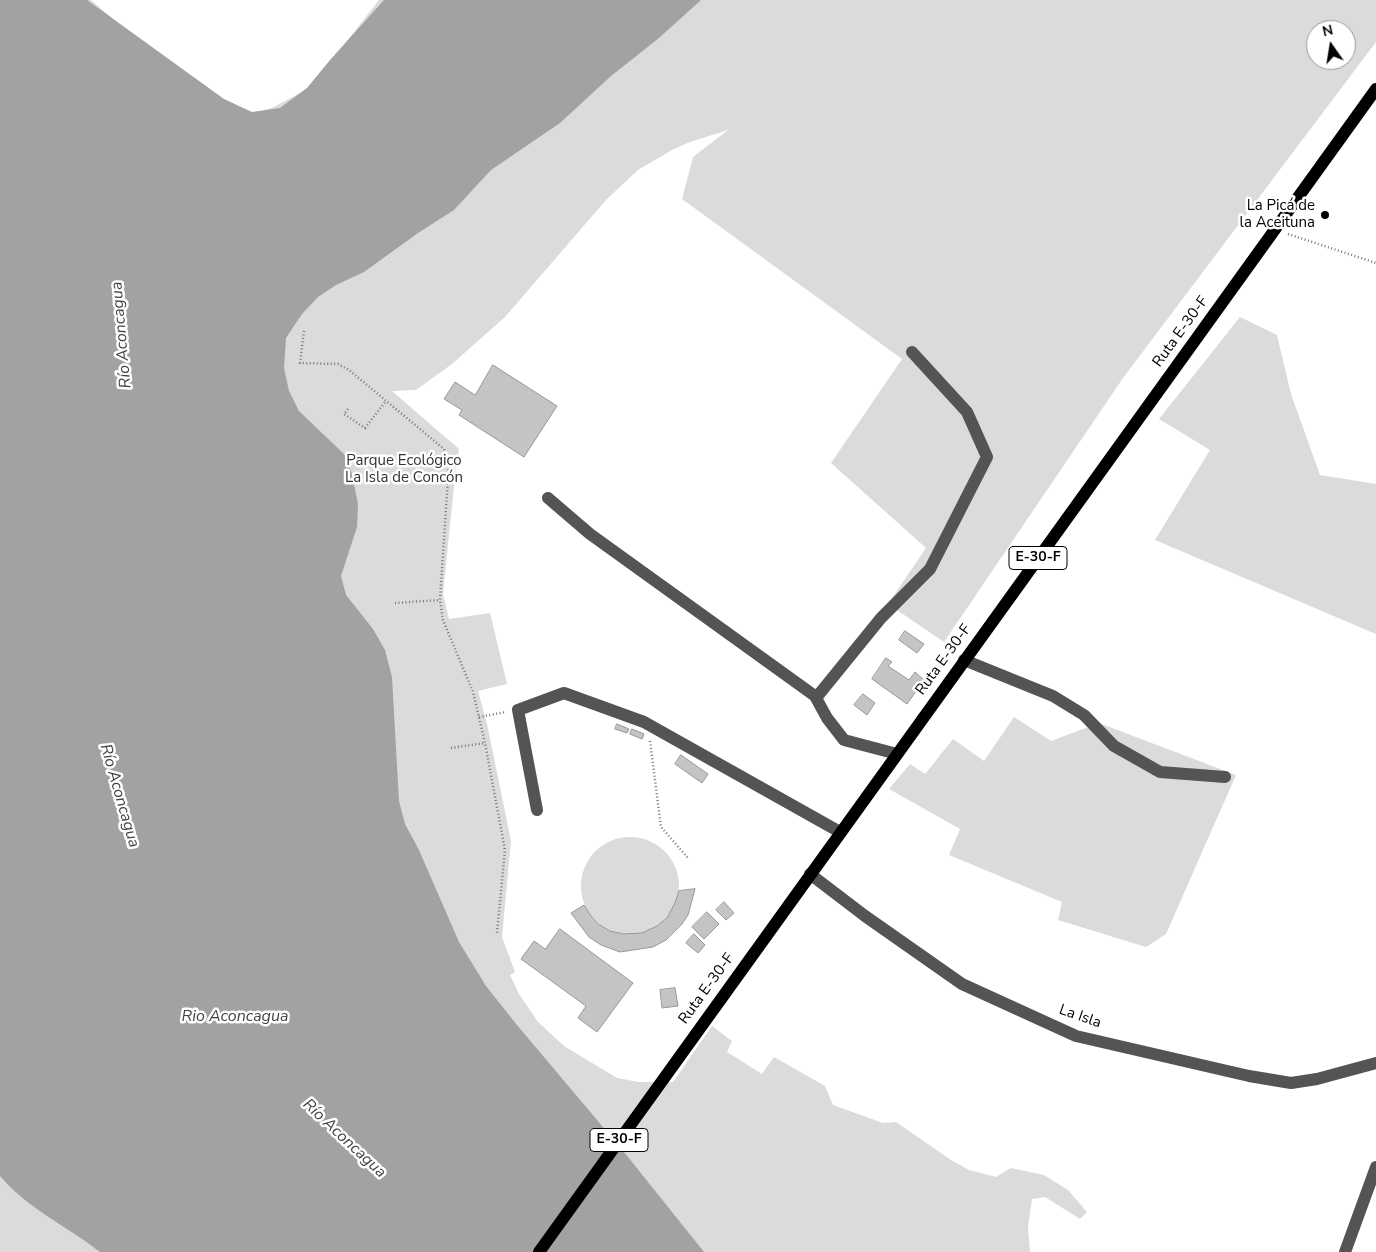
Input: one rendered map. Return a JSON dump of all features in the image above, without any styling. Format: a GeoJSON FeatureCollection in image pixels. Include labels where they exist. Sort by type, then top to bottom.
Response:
{"type":"FeatureCollection","features":[{"type":"Feature","properties":{"kind":"main road","name":"Ruta E-30-F"},"geometry":{"type":"LineString","coordinates":[[539,1252],[699,1027],[1376,89]]}},
{"type":"Feature","properties":{"kind":"street"},"geometry":{"type":"LineString","coordinates":[[816,698],[881,618],[930,570],[987,457],[967,412],[912,352]]}},
{"type":"Feature","properties":{"kind":"street"},"geometry":{"type":"LineString","coordinates":[[548,498],[590,534],[816,698],[827,718],[844,740],[896,754]]}},
{"type":"Feature","properties":{"kind":"street"},"geometry":{"type":"LineString","coordinates":[[964,660],[1053,696],[1084,715],[1114,746],[1160,772],[1225,777]]}},
{"type":"Feature","properties":{"kind":"street"},"geometry":{"type":"LineString","coordinates":[[537,810],[518,710],[564,694],[648,724],[840,832]]}},
{"type":"Feature","properties":{"kind":"street","name":"La Isla"},"geometry":{"type":"LineString","coordinates":[[810,874],[865,916],[962,984],[1076,1036],[1250,1076],[1290,1083],[1317,1079],[1376,1063]]}},
{"type":"Feature","properties":{"kind":"street"},"geometry":{"type":"LineString","coordinates":[[1344,1252],[1376,1167]]}},
{"type":"Feature","properties":{"kind":"path"},"geometry":{"type":"LineString","coordinates":[[1274,229],[1376,263]]}},
{"type":"Feature","properties":{"kind":"path"},"geometry":{"type":"LineString","coordinates":[[304,331],[300,363],[338,364],[350,370],[444,449],[449,464],[440,600],[443,620],[473,692],[485,743],[505,850],[497,934]]}},
{"type":"Feature","properties":{"kind":"path"},"geometry":{"type":"LineString","coordinates":[[348,409],[344,414],[365,428],[386,401]]}},
{"type":"Feature","properties":{"kind":"path"},"geometry":{"type":"LineString","coordinates":[[396,603],[440,600]]}},
{"type":"Feature","properties":{"kind":"path"},"geometry":{"type":"LineString","coordinates":[[479,717],[518,710]]}},
{"type":"Feature","properties":{"kind":"path"},"geometry":{"type":"LineString","coordinates":[[648,724],[661,827],[688,858]]}},
{"type":"Feature","properties":{"kind":"path"},"geometry":{"type":"LineString","coordinates":[[451,748],[485,743]]}},
{"type":"Feature","properties":{"kind":"green space","name":"Parque Ecológico La Isla de Concón"},"geometry":{"type":"Polygon","coordinates":[[[0,0],[91,0],[145,46],[228,106],[251,115],[274,107],[311,87],[379,0],[1376,0],[1376,42],[1356,69],[1356,20],[1306,20],[1306,70],[1355,70],[1123,378],[944,642],[888,604],[926,548],[831,463],[902,359],[682,199],[693,157],[728,130],[672,150],[638,170],[606,200],[505,317],[452,364],[416,390],[392,391],[459,449],[443,594],[449,619],[490,613],[507,684],[478,691],[487,724],[511,841],[502,937],[515,972],[510,975],[519,994],[538,1022],[564,1046],[617,1078],[639,1082],[673,1082],[712,1026],[732,1041],[727,1052],[762,1074],[774,1057],[825,1086],[833,1105],[883,1123],[896,1122],[951,1160],[969,1170],[996,1177],[1011,1168],[1044,1175],[1068,1190],[1087,1212],[1080,1219],[1045,1197],[1032,1199],[1028,1227],[1030,1252],[0,1252],[0,0]]]}},
{"type":"Feature","properties":{"kind":"green space"},"geometry":{"type":"Polygon","coordinates":[[[1240,317],[1277,335],[1291,394],[1320,475],[1376,484],[1376,634],[1155,540],[1210,450],[1159,419],[1240,317]]]}},
{"type":"Feature","properties":{"kind":"green space"},"geometry":{"type":"Polygon","coordinates":[[[1014,717],[1051,741],[1099,723],[1236,775],[1166,934],[1146,947],[1058,920],[1062,902],[949,855],[960,829],[889,789],[910,764],[925,774],[953,739],[984,761],[1014,717]]]}},
{"type":"Feature","properties":{"kind":"green space"},"geometry":{"type":"Polygon","coordinates":[[[630,837],[640,838],[657,845],[671,859],[678,876],[678,896],[671,913],[657,927],[640,934],[630,935],[620,934],[603,927],[589,913],[582,896],[581,886],[582,876],[589,859],[603,845],[620,838],[630,837]]]}},
{"type":"Feature","properties":{"kind":"water","name":"Rio Aconcagua"},"geometry":{"type":"Polygon","coordinates":[[[0,0],[87,0],[224,99],[252,112],[280,108],[307,88],[384,0],[701,0],[659,38],[611,76],[560,123],[491,170],[454,210],[364,272],[336,285],[318,297],[302,314],[286,338],[284,368],[289,391],[299,411],[344,454],[352,474],[358,504],[357,527],[341,576],[346,595],[373,629],[385,650],[392,677],[399,801],[405,824],[419,850],[459,942],[486,986],[624,1152],[704,1252],[100,1252],[35,1208],[0,1176],[0,0]]]}},
{"type":"Feature","properties":{"kind":"building"},"geometry":{"type":"Polygon","coordinates":[[[493,365],[557,406],[524,457],[459,415],[462,410],[444,399],[455,382],[475,395],[493,365]]]}},
{"type":"Feature","properties":{"kind":"building"},"geometry":{"type":"Polygon","coordinates":[[[905,631],[924,644],[917,653],[899,640],[905,631]]]}},
{"type":"Feature","properties":{"kind":"building"},"geometry":{"type":"Polygon","coordinates":[[[886,658],[892,662],[888,666],[909,680],[915,672],[924,680],[907,704],[872,679],[886,658]]]}},
{"type":"Feature","properties":{"kind":"building"},"geometry":{"type":"Polygon","coordinates":[[[863,694],[875,703],[867,715],[854,705],[863,694]]]}},
{"type":"Feature","properties":{"kind":"building"},"geometry":{"type":"Polygon","coordinates":[[[617,724],[629,729],[627,733],[615,729],[617,724]]]}},
{"type":"Feature","properties":{"kind":"building"},"geometry":{"type":"Polygon","coordinates":[[[632,729],[644,734],[642,739],[630,734],[632,729]]]}},
{"type":"Feature","properties":{"kind":"building"},"geometry":{"type":"Polygon","coordinates":[[[681,755],[708,774],[702,783],[675,764],[681,755]]]}},
{"type":"Feature","properties":{"kind":"building"},"geometry":{"type":"Polygon","coordinates":[[[695,889],[688,915],[682,924],[666,940],[653,947],[620,952],[601,945],[589,937],[571,913],[584,905],[598,924],[610,931],[623,934],[642,933],[657,926],[667,918],[679,891],[695,889]]]}},
{"type":"Feature","properties":{"kind":"building"},"geometry":{"type":"Polygon","coordinates":[[[724,902],[734,913],[726,920],[716,910],[724,902]]]}},
{"type":"Feature","properties":{"kind":"building"},"geometry":{"type":"Polygon","coordinates":[[[707,912],[719,924],[704,939],[692,927],[707,912]]]}},
{"type":"Feature","properties":{"kind":"building"},"geometry":{"type":"Polygon","coordinates":[[[560,929],[633,983],[597,1032],[578,1018],[586,1006],[521,959],[534,941],[545,949],[560,929]]]}},
{"type":"Feature","properties":{"kind":"building"},"geometry":{"type":"Polygon","coordinates":[[[694,934],[705,945],[698,953],[686,943],[694,934]]]}},
{"type":"Feature","properties":{"kind":"building"},"geometry":{"type":"Polygon","coordinates":[[[675,988],[678,1006],[662,1008],[660,990],[675,988]]]}},
{"type":"Feature","properties":{"kind":"place","name":"La Picá de la Aceituna"},"geometry":{"type":"Point","coordinates":[1325,215]}},
{"type":"Feature","properties":{"kind":"water label","name":"Río Aconcagua"},"geometry":{"type":"Point","coordinates":[122,335]}},
{"type":"Feature","properties":{"kind":"water label","name":"Río Aconcagua"},"geometry":{"type":"Point","coordinates":[119,796]}},
{"type":"Feature","properties":{"kind":"water label","name":"Río Aconcagua"},"geometry":{"type":"Point","coordinates":[344,1139]}}]}
